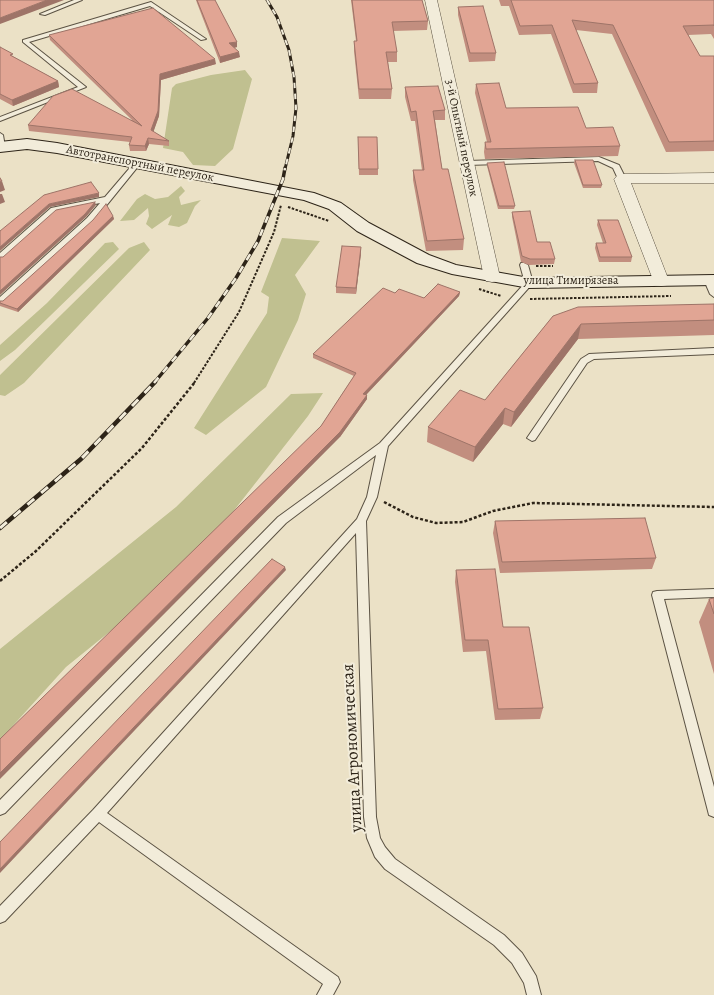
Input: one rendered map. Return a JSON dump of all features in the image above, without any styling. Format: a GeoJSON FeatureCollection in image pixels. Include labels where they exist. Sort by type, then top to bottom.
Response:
{"type":"FeatureCollection","features":[{"type":"Feature","properties":{"kind":"main road","name":"Автотранспортный переулок"},"geometry":{"type":"LineString","coordinates":[[1,143],[50,147],[136,164],[281,197]]}},
{"type":"Feature","properties":{"kind":"main road","name":"улица Тимирязева"},"geometry":{"type":"LineString","coordinates":[[281,197],[308,196],[335,206],[363,227],[423,259],[452,269],[529,283],[661,281],[712,285]]}},
{"type":"Feature","properties":{"kind":"street","name":"3-й Опытный переулок"},"geometry":{"type":"LineString","coordinates":[[431,0],[492,277]]}},
{"type":"Feature","properties":{"kind":"street"},"geometry":{"type":"LineString","coordinates":[[661,281],[622,179],[714,178]]}},
{"type":"Feature","properties":{"kind":"lane"},"geometry":{"type":"LineString","coordinates":[[43,14],[79,0]]}},
{"type":"Feature","properties":{"kind":"lane"},"geometry":{"type":"LineString","coordinates":[[0,119],[83,87],[25,41],[150,4],[202,39]]}},
{"type":"Feature","properties":{"kind":"lane"},"geometry":{"type":"LineString","coordinates":[[467,163],[599,159],[616,167],[622,179]]}},
{"type":"Feature","properties":{"kind":"lane"},"geometry":{"type":"LineString","coordinates":[[0,301],[90,220],[136,164]]}},
{"type":"Feature","properties":{"kind":"lane"},"geometry":{"type":"LineString","coordinates":[[0,257],[54,210],[107,199]]}},
{"type":"Feature","properties":{"kind":"lane"},"geometry":{"type":"LineString","coordinates":[[0,809],[282,520],[383,445],[529,283],[524,265]]}},
{"type":"Feature","properties":{"kind":"lane"},"geometry":{"type":"LineString","coordinates":[[532,438],[584,361],[592,356],[714,351]]}},
{"type":"Feature","properties":{"kind":"lane"},"geometry":{"type":"LineString","coordinates":[[0,916],[98,814],[361,521],[372,497],[383,445]]}},
{"type":"Feature","properties":{"kind":"lane","name":"улица Агрономическая"},"geometry":{"type":"LineString","coordinates":[[361,521],[370,817],[374,838],[380,852],[390,864],[499,940],[512,953],[531,981],[534,995]]}},
{"type":"Feature","properties":{"kind":"lane"},"geometry":{"type":"LineString","coordinates":[[714,593],[657,595],[714,811]]}},
{"type":"Feature","properties":{"kind":"lane"},"geometry":{"type":"LineString","coordinates":[[98,814],[333,982],[324,995]]}},
{"type":"Feature","properties":{"kind":"path"},"geometry":{"type":"LineString","coordinates":[[0,581],[36,551],[142,448],[198,378],[239,312],[274,232],[281,197]]}},
{"type":"Feature","properties":{"kind":"path"},"geometry":{"type":"LineString","coordinates":[[372,497],[391,505],[413,518],[436,523],[463,522],[493,511],[533,504],[714,507]]}},
{"type":"Feature","properties":{"kind":"green space"},"geometry":{"type":"Polygon","coordinates":[[[245,70],[252,79],[233,149],[215,166],[193,165],[183,152],[163,148],[172,88],[176,84],[211,75],[245,70]]]}},
{"type":"Feature","properties":{"kind":"green space"},"geometry":{"type":"Polygon","coordinates":[[[181,186],[185,191],[179,197],[181,205],[201,200],[195,206],[187,223],[179,227],[168,225],[172,215],[152,229],[146,224],[149,216],[148,208],[134,220],[120,221],[137,199],[145,194],[155,199],[168,197],[181,186]]]}},
{"type":"Feature","properties":{"kind":"green space"},"geometry":{"type":"Polygon","coordinates":[[[282,238],[320,241],[295,275],[306,294],[298,320],[266,387],[206,435],[194,428],[267,313],[269,297],[261,292],[282,238]]]}},
{"type":"Feature","properties":{"kind":"green space"},"geometry":{"type":"Polygon","coordinates":[[[113,242],[119,249],[15,350],[0,361],[0,345],[47,303],[105,243],[113,242]]]}},
{"type":"Feature","properties":{"kind":"green space"},"geometry":{"type":"Polygon","coordinates":[[[144,242],[150,250],[24,383],[5,396],[0,395],[0,375],[129,248],[144,242]]]}},
{"type":"Feature","properties":{"kind":"green space"},"geometry":{"type":"Polygon","coordinates":[[[323,393],[308,416],[221,527],[181,574],[66,667],[0,740],[0,649],[176,507],[291,394],[323,393]]]}},
{"type":"Feature","properties":{"kind":"building"},"geometry":{"type":"Polygon","coordinates":[[[0,0],[47,0],[0,18],[0,0]]]}},
{"type":"Feature","properties":{"kind":"building"},"geometry":{"type":"Polygon","coordinates":[[[197,0],[215,0],[237,42],[229,43],[239,52],[220,57],[197,0]]]}},
{"type":"Feature","properties":{"kind":"building"},"geometry":{"type":"Polygon","coordinates":[[[352,0],[422,0],[428,21],[392,22],[397,52],[386,52],[392,89],[359,89],[354,41],[357,41],[352,0]]]}},
{"type":"Feature","properties":{"kind":"building"},"geometry":{"type":"Polygon","coordinates":[[[511,0],[714,0],[714,25],[683,26],[700,56],[714,56],[714,141],[669,142],[613,25],[572,20],[598,83],[574,84],[552,25],[520,26],[511,0]]]}},
{"type":"Feature","properties":{"kind":"building"},"geometry":{"type":"Polygon","coordinates":[[[483,6],[496,53],[470,53],[458,7],[483,6]]]}},
{"type":"Feature","properties":{"kind":"building"},"geometry":{"type":"Polygon","coordinates":[[[153,8],[215,59],[160,74],[158,111],[151,130],[169,141],[148,138],[145,146],[129,145],[132,137],[28,125],[53,96],[72,89],[142,126],[49,35],[153,8]]]}},
{"type":"Feature","properties":{"kind":"building"},"geometry":{"type":"Polygon","coordinates":[[[0,47],[13,54],[10,55],[58,81],[12,100],[0,94],[0,47]]]}},
{"type":"Feature","properties":{"kind":"building"},"geometry":{"type":"Polygon","coordinates":[[[499,83],[506,108],[578,107],[586,128],[613,127],[620,146],[486,149],[485,142],[491,142],[476,84],[499,83]]]}},
{"type":"Feature","properties":{"kind":"building"},"geometry":{"type":"Polygon","coordinates":[[[438,86],[445,110],[433,111],[442,169],[448,169],[464,239],[427,241],[413,170],[424,170],[416,111],[411,112],[405,87],[438,86]]]}},
{"type":"Feature","properties":{"kind":"building"},"geometry":{"type":"Polygon","coordinates":[[[358,137],[377,137],[378,169],[359,169],[358,137]]]}},
{"type":"Feature","properties":{"kind":"building"},"geometry":{"type":"Polygon","coordinates":[[[575,160],[593,160],[602,185],[583,185],[575,160]]]}},
{"type":"Feature","properties":{"kind":"building"},"geometry":{"type":"Polygon","coordinates":[[[504,162],[515,206],[499,206],[487,163],[504,162]]]}},
{"type":"Feature","properties":{"kind":"building"},"geometry":{"type":"Polygon","coordinates":[[[91,182],[99,193],[49,204],[0,247],[0,231],[44,195],[91,182]]]}},
{"type":"Feature","properties":{"kind":"building"},"geometry":{"type":"Polygon","coordinates":[[[95,202],[85,214],[0,291],[0,257],[3,257],[56,210],[95,202]]]}},
{"type":"Feature","properties":{"kind":"building"},"geometry":{"type":"Polygon","coordinates":[[[106,204],[113,216],[17,309],[0,303],[0,301],[3,301],[93,220],[106,204]]]}},
{"type":"Feature","properties":{"kind":"building"},"geometry":{"type":"Polygon","coordinates":[[[530,211],[537,242],[550,242],[555,259],[530,259],[522,256],[512,212],[530,211]]]}},
{"type":"Feature","properties":{"kind":"building"},"geometry":{"type":"Polygon","coordinates":[[[598,220],[618,220],[632,257],[600,257],[596,243],[606,243],[598,220]]]}},
{"type":"Feature","properties":{"kind":"building"},"geometry":{"type":"Polygon","coordinates":[[[342,246],[361,247],[356,288],[336,287],[342,246]]]}},
{"type":"Feature","properties":{"kind":"building"},"geometry":{"type":"Polygon","coordinates":[[[438,284],[460,292],[363,394],[367,395],[340,432],[0,773],[0,739],[321,426],[356,373],[313,354],[383,288],[395,293],[399,289],[424,298],[438,284]]]}},
{"type":"Feature","properties":{"kind":"building"},"geometry":{"type":"Polygon","coordinates":[[[714,304],[714,320],[581,324],[514,412],[505,408],[475,447],[428,427],[460,390],[485,400],[553,316],[578,307],[714,304]]]}},
{"type":"Feature","properties":{"kind":"building"},"geometry":{"type":"Polygon","coordinates":[[[645,518],[656,558],[502,562],[495,521],[645,518]]]}},
{"type":"Feature","properties":{"kind":"building"},"geometry":{"type":"Polygon","coordinates":[[[272,559],[285,567],[0,869],[0,842],[272,559]]]}},
{"type":"Feature","properties":{"kind":"building"},"geometry":{"type":"Polygon","coordinates":[[[495,569],[503,627],[529,627],[543,708],[498,709],[488,640],[465,640],[456,570],[495,569]]]}},
{"type":"Feature","properties":{"kind":"building"},"geometry":{"type":"Polygon","coordinates":[[[714,598],[714,614],[709,599],[714,598]]]}},
{"type":"Feature","properties":{"kind":"railway"},"geometry":{"type":"LineString","coordinates":[[267,0],[277,17],[289,50],[294,77],[296,108],[293,136],[285,169]]}},
{"type":"Feature","properties":{"kind":"railway"},"geometry":{"type":"LineString","coordinates":[[154,383],[208,318],[236,278],[258,241],[283,179],[285,168]]}},
{"type":"Feature","properties":{"kind":"railway"},"geometry":{"type":"LineString","coordinates":[[0,528],[81,459],[155,382]]}}]}
